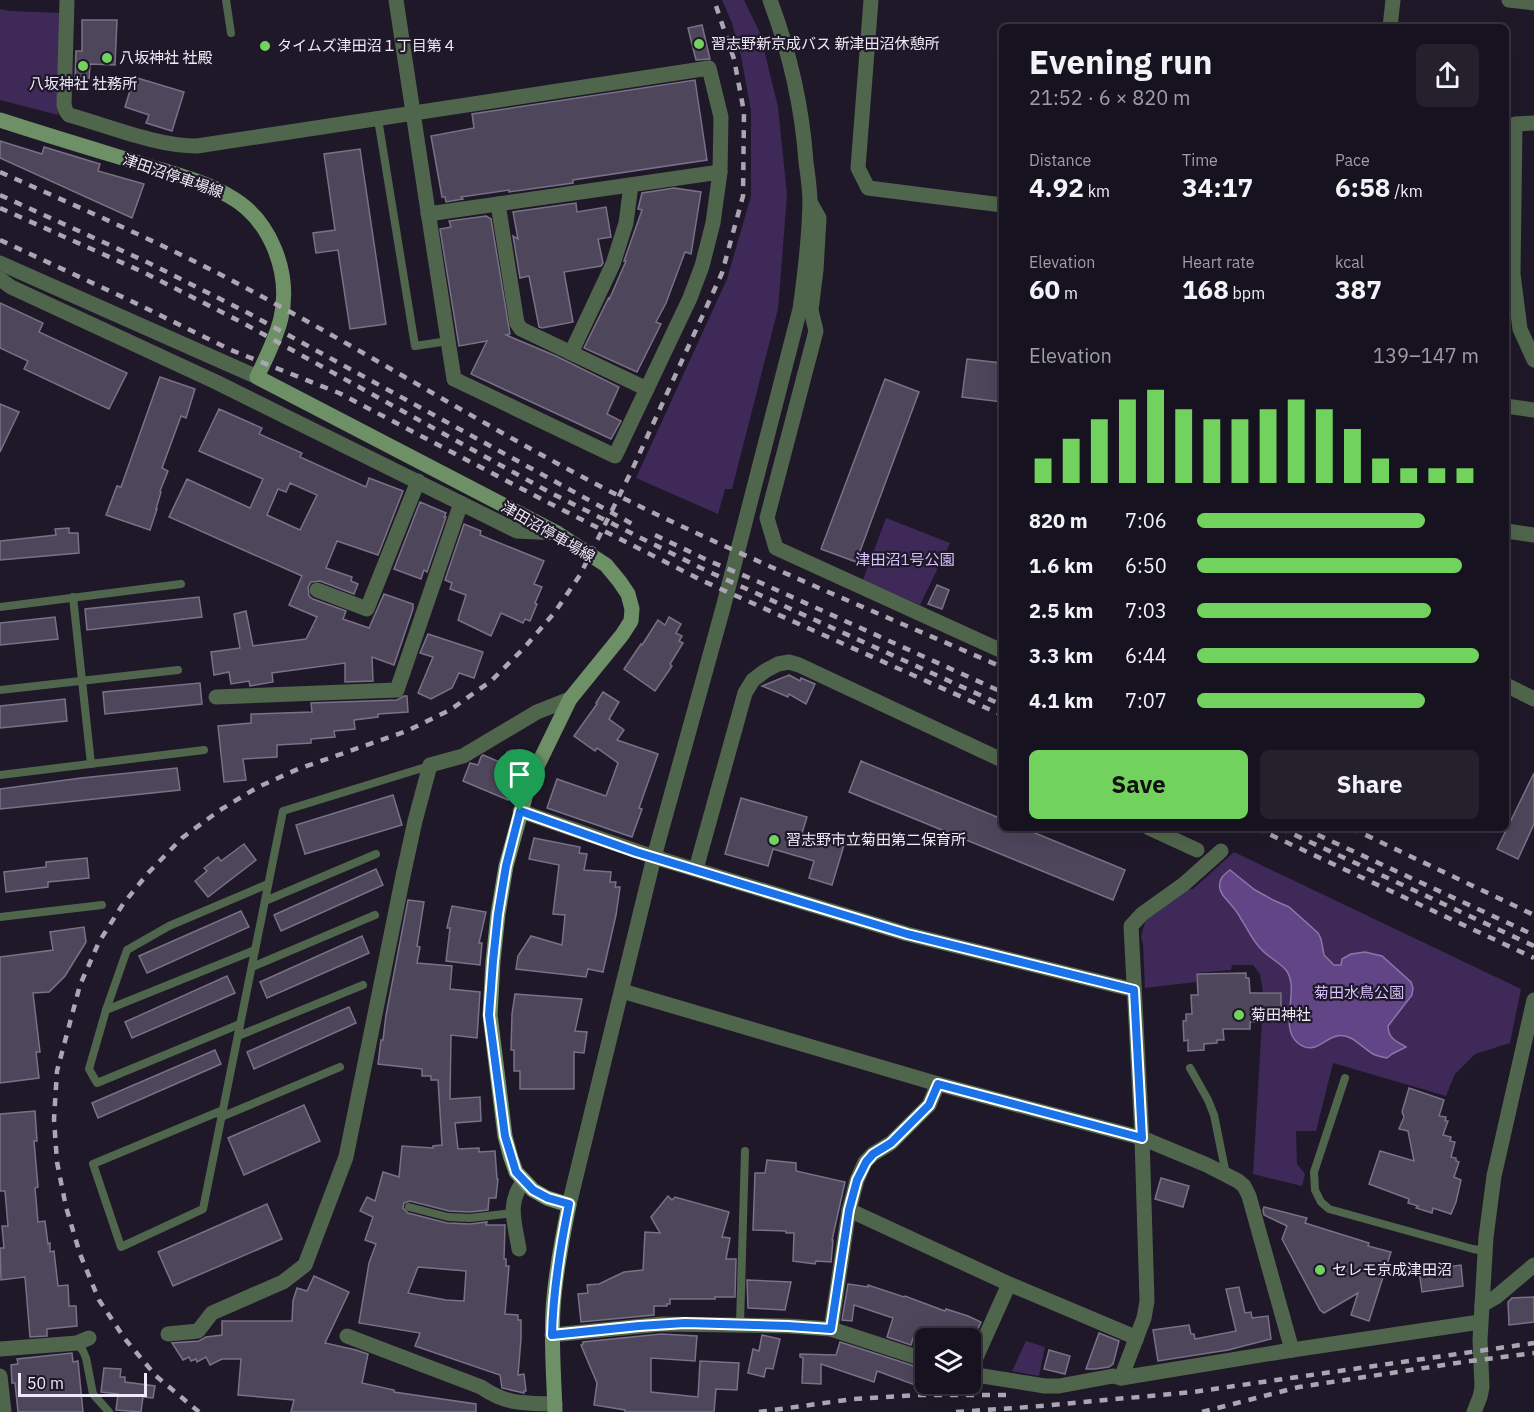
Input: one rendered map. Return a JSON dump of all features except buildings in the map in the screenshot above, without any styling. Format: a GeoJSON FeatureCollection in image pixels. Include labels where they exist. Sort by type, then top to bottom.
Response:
{"type":"FeatureCollection","features":[{"type":"Feature","properties":{"kind":"main road","name":"津田沼停車場線"},"geometry":{"type":"LineString","coordinates":[[0,120],[197,181],[230,196],[250,212],[266,231],[282,273],[284,295],[281,317],[274,341],[257,377],[557,533],[606,565],[628,594],[632,609],[631,621],[570,699],[529,783],[506,866],[493,961],[489,1015],[505,1136],[516,1172],[533,1190],[548,1198],[569,1204]]}},
{"type":"Feature","properties":{"kind":"main road"},"geometry":{"type":"LineString","coordinates":[[555,1408],[553,1309],[569,1204]]}},
{"type":"Feature","properties":{"kind":"street"},"geometry":{"type":"LineString","coordinates":[[67,0],[64,105],[66,111],[69,115],[165,143],[197,146],[378,119],[413,113],[709,68],[721,117],[720,172],[713,223],[702,266],[690,298],[615,456],[454,379],[428,214],[413,113],[396,0]]}},
{"type":"Feature","properties":{"kind":"street"},"geometry":{"type":"LineString","coordinates":[[569,1204],[654,857],[723,608],[800,309],[810,202],[801,107],[770,0]]}},
{"type":"Feature","properties":{"kind":"street"},"geometry":{"type":"LineString","coordinates":[[871,0],[858,168],[868,188],[999,205]]}},
{"type":"Feature","properties":{"kind":"street"},"geometry":{"type":"LineString","coordinates":[[1390,24],[1393,0]]}},
{"type":"Feature","properties":{"kind":"street"},"geometry":{"type":"LineString","coordinates":[[1509,0],[1534,3]]}},
{"type":"Feature","properties":{"kind":"street"},"geometry":{"type":"LineString","coordinates":[[1534,123],[1515,124],[1510,273],[1520,329],[1534,360]]}},
{"type":"Feature","properties":{"kind":"street"},"geometry":{"type":"LineString","coordinates":[[428,214],[720,172]]}},
{"type":"Feature","properties":{"kind":"street"},"geometry":{"type":"LineString","coordinates":[[571,353],[613,264],[626,223],[631,185]]}},
{"type":"Feature","properties":{"kind":"street"},"geometry":{"type":"LineString","coordinates":[[810,202],[819,218],[811,310],[816,332],[767,518],[777,548],[999,650]]}},
{"type":"Feature","properties":{"kind":"street"},"geometry":{"type":"LineString","coordinates":[[498,204],[517,323],[521,330],[647,389]]}},
{"type":"Feature","properties":{"kind":"street"},"geometry":{"type":"LineString","coordinates":[[0,263],[257,377]]}},
{"type":"Feature","properties":{"kind":"street"},"geometry":{"type":"LineString","coordinates":[[0,279],[11,287],[216,382],[517,531],[557,533]]}},
{"type":"Feature","properties":{"kind":"street"},"geometry":{"type":"LineString","coordinates":[[1509,406],[1534,410]]}},
{"type":"Feature","properties":{"kind":"street"},"geometry":{"type":"LineString","coordinates":[[317,590],[367,609],[418,482]]}},
{"type":"Feature","properties":{"kind":"street"},"geometry":{"type":"LineString","coordinates":[[216,697],[397,690],[461,503]]}},
{"type":"Feature","properties":{"kind":"street"},"geometry":{"type":"LineString","coordinates":[[1509,531],[1534,535]]}},
{"type":"Feature","properties":{"kind":"street"},"geometry":{"type":"LineString","coordinates":[[696,870],[745,693],[753,680],[778,664],[789,662],[799,665],[999,759]]}},
{"type":"Feature","properties":{"kind":"street"},"geometry":{"type":"LineString","coordinates":[[1509,686],[1534,699]]}},
{"type":"Feature","properties":{"kind":"street"},"geometry":{"type":"LineString","coordinates":[[168,1334],[198,1331],[212,1313],[283,1282],[305,1265],[346,1157],[403,876],[430,765],[462,756],[537,712],[570,699]]}},
{"type":"Feature","properties":{"kind":"street"},"geometry":{"type":"LineString","coordinates":[[520,811],[654,857],[907,934],[1134,990]]}},
{"type":"Feature","properties":{"kind":"street"},"geometry":{"type":"LineString","coordinates":[[1156,831],[1197,850]]}},
{"type":"Feature","properties":{"kind":"street"},"geometry":{"type":"LineString","coordinates":[[1121,1378],[1144,1318],[1147,1301],[1142,1138],[1131,926],[1221,851]]}},
{"type":"Feature","properties":{"kind":"street"},"geometry":{"type":"LineString","coordinates":[[622,991],[938,1084],[1142,1138],[1227,1175],[1244,1186],[1250,1196],[1292,1350]]}},
{"type":"Feature","properties":{"kind":"street"},"geometry":{"type":"LineString","coordinates":[[1474,1412],[1482,1387],[1480,1322],[1486,1237],[1494,1176],[1534,1000]]}},
{"type":"Feature","properties":{"kind":"street"},"geometry":{"type":"LineString","coordinates":[[831,1329],[849,1210],[857,1180],[873,1154],[891,1143],[929,1105],[938,1084]]}},
{"type":"Feature","properties":{"kind":"street"},"geometry":{"type":"LineString","coordinates":[[519,1248],[513,1199],[524,1181]]}},
{"type":"Feature","properties":{"kind":"street"},"geometry":{"type":"LineString","coordinates":[[849,1210],[1010,1284],[1130,1335],[1136,1340]]}},
{"type":"Feature","properties":{"kind":"street"},"geometry":{"type":"LineString","coordinates":[[1482,1305],[1496,1297],[1534,1265]]}},
{"type":"Feature","properties":{"kind":"street"},"geometry":{"type":"LineString","coordinates":[[981,1348],[1010,1284]]}},
{"type":"Feature","properties":{"kind":"street"},"geometry":{"type":"LineString","coordinates":[[981,1374],[1045,1386],[1059,1386],[1480,1322]]}},
{"type":"Feature","properties":{"kind":"street"},"geometry":{"type":"LineString","coordinates":[[552,1335],[662,1324],[740,1324],[831,1329],[915,1356]]}},
{"type":"Feature","properties":{"kind":"street"},"geometry":{"type":"LineString","coordinates":[[347,1336],[481,1387],[505,1400],[555,1408]]}},
{"type":"Feature","properties":{"kind":"street"},"geometry":{"type":"LineString","coordinates":[[0,1349],[83,1340]]}},
{"type":"Feature","properties":{"kind":"street"},"geometry":{"type":"LineString","coordinates":[[0,1376],[4,1412]]}},
{"type":"Feature","properties":{"kind":"lane"},"geometry":{"type":"LineString","coordinates":[[226,0],[231,33]]}},
{"type":"Feature","properties":{"kind":"lane"},"geometry":{"type":"LineString","coordinates":[[378,119],[415,346],[448,340]]}},
{"type":"Feature","properties":{"kind":"lane"},"geometry":{"type":"LineString","coordinates":[[0,607],[181,584]]}},
{"type":"Feature","properties":{"kind":"lane"},"geometry":{"type":"LineString","coordinates":[[74,597],[91,764]]}},
{"type":"Feature","properties":{"kind":"lane"},"geometry":{"type":"LineString","coordinates":[[0,690],[178,670]]}},
{"type":"Feature","properties":{"kind":"lane"},"geometry":{"type":"LineString","coordinates":[[0,775],[204,750]]}},
{"type":"Feature","properties":{"kind":"lane"},"geometry":{"type":"LineString","coordinates":[[340,1067],[222,1114],[93,1164],[121,1247],[203,1209],[222,1114],[238,1036],[240,1024],[252,967],[283,811],[430,765]]}},
{"type":"Feature","properties":{"kind":"lane"},"geometry":{"type":"LineString","coordinates":[[265,901],[376,854]]}},
{"type":"Feature","properties":{"kind":"lane"},"geometry":{"type":"LineString","coordinates":[[240,1024],[97,1083],[89,1069],[127,950],[169,926],[268,884]]}},
{"type":"Feature","properties":{"kind":"lane"},"geometry":{"type":"LineString","coordinates":[[0,917],[102,905]]}},
{"type":"Feature","properties":{"kind":"lane"},"geometry":{"type":"LineString","coordinates":[[252,967],[375,915]]}},
{"type":"Feature","properties":{"kind":"lane"},"geometry":{"type":"LineString","coordinates":[[106,1010],[255,950]]}},
{"type":"Feature","properties":{"kind":"lane"},"geometry":{"type":"LineString","coordinates":[[238,1036],[363,985]]}},
{"type":"Feature","properties":{"kind":"lane"},"geometry":{"type":"LineString","coordinates":[[1190,1068],[1214,1115],[1227,1175]]}},
{"type":"Feature","properties":{"kind":"lane"},"geometry":{"type":"LineString","coordinates":[[1345,1078],[1314,1172],[1315,1190],[1321,1202],[1329,1209],[1485,1251]]}},
{"type":"Feature","properties":{"kind":"lane"},"geometry":{"type":"LineString","coordinates":[[740,1324],[745,1151]]}},
{"type":"Feature","properties":{"kind":"lane"},"geometry":{"type":"LineString","coordinates":[[409,1208],[448,1217],[470,1218],[513,1213]]}},
{"type":"Feature","properties":{"kind":"lane"},"geometry":{"type":"LineString","coordinates":[[83,1340],[93,1394],[109,1412]]}},
{"type":"Feature","properties":{"kind":"green space"},"geometry":{"type":"Polygon","coordinates":[[[722,0],[744,0],[760,33],[778,107],[787,195],[778,309],[732,489],[725,489],[718,514],[636,478],[727,279],[751,196],[751,111],[741,56],[732,23],[722,0]]]}},
{"type":"Feature","properties":{"kind":"green space"},"geometry":{"type":"Polygon","coordinates":[[[0,9],[60,13],[58,115],[0,100],[0,9]]]}},
{"type":"Feature","properties":{"kind":"green space","name":"津田沼1号公園"},"geometry":{"type":"Polygon","coordinates":[[[886,518],[950,543],[920,605],[863,580],[886,518]]]}},
{"type":"Feature","properties":{"kind":"green space","name":"菊田水鳥公園"},"geometry":{"type":"Polygon","coordinates":[[[1234,852],[1521,989],[1510,1043],[1475,1054],[1455,1074],[1446,1096],[1333,1063],[1316,1131],[1296,1131],[1297,1164],[1305,1174],[1302,1186],[1253,1174],[1262,1021],[1282,1020],[1282,992],[1263,992],[1260,974],[1253,965],[1232,965],[1231,970],[1196,973],[1196,982],[1145,988],[1141,937],[1146,918],[1187,890],[1193,889],[1234,852]]]}},
{"type":"Feature","properties":{"kind":"green space"},"geometry":{"type":"Polygon","coordinates":[[[1026,1341],[1045,1347],[1039,1376],[1012,1371],[1026,1341]]]}},
{"type":"Feature","properties":{"kind":"shaded area"},"geometry":{"type":"Polygon","coordinates":[[[1230,870],[1255,890],[1289,907],[1318,933],[1324,955],[1334,965],[1341,965],[1342,959],[1351,954],[1365,952],[1382,956],[1411,982],[1412,995],[1388,1026],[1391,1036],[1406,1047],[1387,1058],[1373,1054],[1352,1039],[1342,1036],[1310,1048],[1299,1044],[1290,1028],[1291,988],[1286,970],[1258,946],[1220,890],[1220,880],[1230,870]]]}},
{"type":"Feature","properties":{"kind":"railway"},"geometry":{"type":"LineString","coordinates":[[199,1412],[156,1376],[125,1339],[99,1300],[80,1254],[66,1207],[57,1162],[54,1119],[57,1071],[80,985],[99,942],[123,904],[149,872],[182,838],[220,810],[258,787],[298,769],[407,731],[450,710],[491,681],[524,648],[555,612],[580,575],[632,470],[722,273],[743,196],[744,112],[734,59],[714,0]]}},
{"type":"Feature","properties":{"kind":"railway"},"geometry":{"type":"LineString","coordinates":[[0,172],[131,231],[227,278],[541,455],[637,505],[773,568],[999,666]]}},
{"type":"Feature","properties":{"kind":"railway"},"geometry":{"type":"LineString","coordinates":[[0,195],[149,263],[248,313],[636,526]]}},
{"type":"Feature","properties":{"kind":"railway"},"geometry":{"type":"LineString","coordinates":[[0,208],[145,273],[243,323],[551,493],[705,570],[999,704]]}},
{"type":"Feature","properties":{"kind":"railway"},"geometry":{"type":"LineString","coordinates":[[0,240],[231,350],[339,393],[703,581],[999,714]]}},
{"type":"Feature","properties":{"kind":"railway"},"geometry":{"type":"LineString","coordinates":[[655,535],[999,691]]}},
{"type":"Feature","properties":{"kind":"railway"},"geometry":{"type":"LineString","coordinates":[[1262,831],[1534,958]]}},
{"type":"Feature","properties":{"kind":"railway"},"geometry":{"type":"LineString","coordinates":[[1286,831],[1534,946]]}},
{"type":"Feature","properties":{"kind":"railway"},"geometry":{"type":"LineString","coordinates":[[1309,831],[1534,935]]}},
{"type":"Feature","properties":{"kind":"railway"},"geometry":{"type":"LineString","coordinates":[[1357,831],[1534,915]]}},
{"type":"Feature","properties":{"kind":"railway"},"geometry":{"type":"LineString","coordinates":[[956,1412],[1193,1392],[1534,1343]]}},
{"type":"Feature","properties":{"kind":"railway"},"geometry":{"type":"LineString","coordinates":[[1202,1412],[1299,1387],[1534,1353]]}},
{"type":"Feature","properties":{"kind":"railway"},"geometry":{"type":"LineString","coordinates":[[759,1412],[853,1399],[916,1395],[1009,1395]]}},
{"type":"Feature","properties":{"kind":"place","name":"習志野新京成バス 新津田沼休憩所"},"geometry":{"type":"Point","coordinates":[699,44]}},
{"type":"Feature","properties":{"kind":"place","name":"タイムズ津田沼１丁目第４"},"geometry":{"type":"Point","coordinates":[265,46]}},
{"type":"Feature","properties":{"kind":"place","name":"八坂神社 社殿"},"geometry":{"type":"Point","coordinates":[107,58]}},
{"type":"Feature","properties":{"kind":"place","name":"八坂神社 社務所"},"geometry":{"type":"Point","coordinates":[83,66]}},
{"type":"Feature","properties":{"kind":"place","name":"習志野市立菊田第二保育所"},"geometry":{"type":"Point","coordinates":[774,840]}},
{"type":"Feature","properties":{"kind":"place","name":"菊田神社"},"geometry":{"type":"Point","coordinates":[1239,1015]}},
{"type":"Feature","properties":{"kind":"place","name":"セレモ京成津田沼"},"geometry":{"type":"Point","coordinates":[1320,1270]}},
{"type":"Feature","properties":{"kind":"route"},"geometry":{"type":"LineString","coordinates":[[520,811],[636,852],[907,934],[1134,990],[1142,1138],[938,1084],[929,1105],[891,1143],[873,1154],[857,1180],[849,1210],[831,1329],[685,1323],[552,1335],[560,1249],[569,1204],[548,1198],[533,1190],[516,1172],[505,1136],[489,1015],[498,914],[506,866],[520,811]]}}]}
